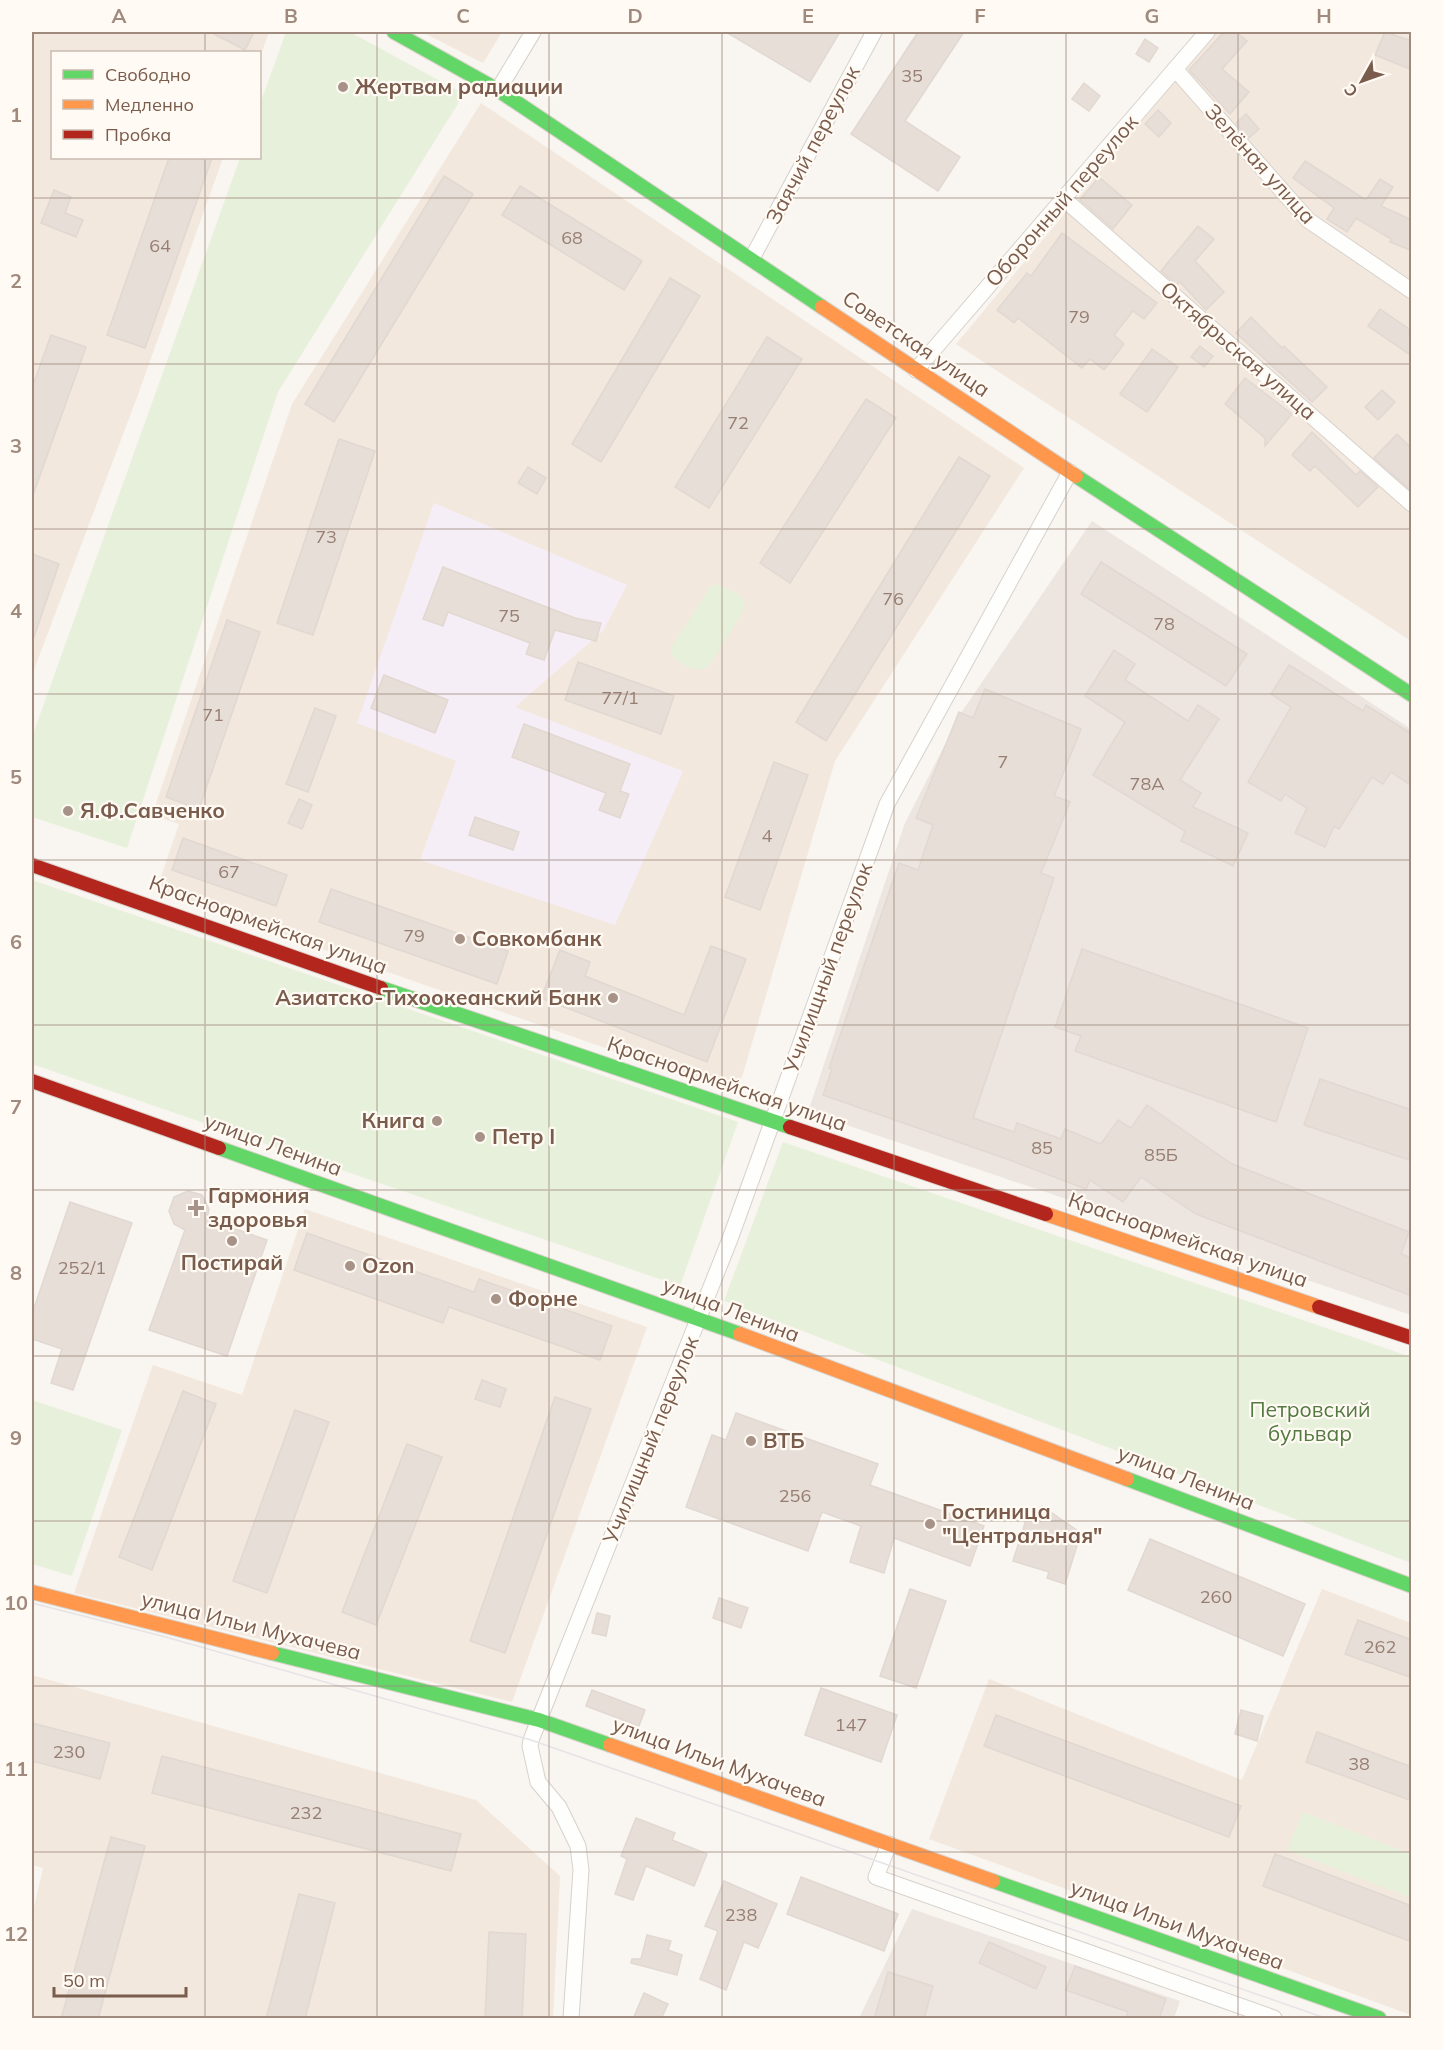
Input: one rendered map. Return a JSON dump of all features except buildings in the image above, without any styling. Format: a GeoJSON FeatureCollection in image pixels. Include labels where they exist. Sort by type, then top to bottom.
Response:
{"type":"FeatureCollection","features":[{"type":"Feature","properties":{"kind":"main road","name":"Советская улица"},"geometry":{"type":"LineString","coordinates":[[394,32],[498,90],[1070,472],[1412,695]]}},
{"type":"Feature","properties":{"kind":"main road","name":"Красноармейская улица"},"geometry":{"type":"LineString","coordinates":[[32,865],[772,1122],[1412,1338]]}},
{"type":"Feature","properties":{"kind":"main road","name":"улица Ленина"},"geometry":{"type":"LineString","coordinates":[[32,1081],[699,1319],[1412,1586]]}},
{"type":"Feature","properties":{"kind":"main road","name":"улица Ильи Мухачева"},"geometry":{"type":"LineString","coordinates":[[32,1592],[539,1720],[1379,2019]]}},
{"type":"Feature","properties":{"kind":"street"},"geometry":{"type":"LineString","coordinates":[[498,90],[532,32]]}},
{"type":"Feature","properties":{"kind":"street","name":"Заячий переулок"},"geometry":{"type":"LineString","coordinates":[[752,258],[874,32]]}},
{"type":"Feature","properties":{"kind":"street","name":"Оборонный переулок"},"geometry":{"type":"LineString","coordinates":[[916,370],[1207,32]]}},
{"type":"Feature","properties":{"kind":"street","name":"Зелёная улица"},"geometry":{"type":"LineString","coordinates":[[1175,69],[1308,220],[1412,291]]}},
{"type":"Feature","properties":{"kind":"street","name":"Октябрьская улица"},"geometry":{"type":"LineString","coordinates":[[1064,199],[1412,504]]}},
{"type":"Feature","properties":{"kind":"street","name":"Училищный переулок"},"geometry":{"type":"LineString","coordinates":[[571,2019],[581,1870],[578,1846],[559,1808],[538,1782],[530,1746],[699,1319],[887,804],[1070,472]]}},
{"type":"Feature","properties":{"kind":"street"},"geometry":{"type":"LineString","coordinates":[[889,1844],[876,1877],[1274,2019]]}},
{"type":"Feature","properties":{"kind":"shaded area"},"geometry":{"type":"Polygon","coordinates":[[[32,32],[269,32],[261,54],[261,51],[51,51],[51,159],[223,159],[136,400],[32,675],[32,32]]]}},
{"type":"Feature","properties":{"kind":"shaded area"},"geometry":{"type":"Polygon","coordinates":[[[422,32],[502,32],[483,63],[422,32]]]}},
{"type":"Feature","properties":{"kind":"shaded area"},"geometry":{"type":"Polygon","coordinates":[[[1216,32],[1411,32],[1411,641],[956,344],[1216,32]]]}},
{"type":"Feature","properties":{"kind":"shaded area"},"geometry":{"type":"Polygon","coordinates":[[[481,103],[1024,468],[835,761],[737,1094],[156,891],[179,824],[152,815],[292,404],[481,103]]]}},
{"type":"Feature","properties":{"kind":"shaded area"},"geometry":{"type":"Polygon","coordinates":[[[434,503],[627,585],[603,631],[515,707],[683,771],[615,925],[420,860],[456,761],[357,723],[434,503]]]}},
{"type":"Feature","properties":{"kind":"shaded area"},"geometry":{"type":"Polygon","coordinates":[[[1092,521],[1411,729],[1411,1315],[808,1112],[905,823],[961,713],[1092,521]]]}},
{"type":"Feature","properties":{"kind":"shaded area"},"geometry":{"type":"Polygon","coordinates":[[[305,1209],[647,1327],[512,1702],[74,1593],[153,1365],[242,1395],[305,1209]]]}},
{"type":"Feature","properties":{"kind":"shaded area"},"geometry":{"type":"Polygon","coordinates":[[[1322,1589],[1411,1623],[1411,2015],[929,1839],[989,1679],[1242,1780],[1322,1589]]]}},
{"type":"Feature","properties":{"kind":"shaded area"},"geometry":{"type":"Polygon","coordinates":[[[32,1675],[476,1800],[560,1876],[553,2018],[32,2018],[32,1916],[43,1868],[32,1865],[32,1675]]]}},
{"type":"Feature","properties":{"kind":"shaded area"},"geometry":{"type":"Polygon","coordinates":[[[912,1909],[1180,2001],[1174,2018],[859,2018],[912,1909]]]}},
{"type":"Feature","properties":{"kind":"green space"},"geometry":{"type":"Polygon","coordinates":[[[286,32],[350,32],[464,94],[278,392],[127,848],[32,817],[32,737],[240,159],[261,159],[261,101],[286,32]]]}},
{"type":"Feature","properties":{"kind":"green space"},"geometry":{"type":"Polygon","coordinates":[[[717,584],[740,595],[745,604],[743,612],[709,666],[699,669],[690,668],[673,657],[671,648],[710,587],[717,584]]]}},
{"type":"Feature","properties":{"kind":"green space"},"geometry":{"type":"Polygon","coordinates":[[[32,880],[738,1122],[680,1286],[32,1064],[32,880]]]}},
{"type":"Feature","properties":{"kind":"green space","name":"Петровский бульвар"},"geometry":{"type":"Polygon","coordinates":[[[783,1142],[1411,1357],[1411,1563],[724,1301],[783,1142]]]}},
{"type":"Feature","properties":{"kind":"green space"},"geometry":{"type":"Polygon","coordinates":[[[32,1400],[122,1430],[72,1576],[32,1564],[32,1400]]]}},
{"type":"Feature","properties":{"kind":"green space"},"geometry":{"type":"Polygon","coordinates":[[[1303,1812],[1411,1854],[1411,1898],[1287,1850],[1303,1812]]]}},
{"type":"Feature","properties":{"kind":"tram line"},"geometry":{"type":"LineString","coordinates":[[32,1603],[162,1636],[531,1740],[1325,2018]]}},
{"type":"Feature","properties":{"kind":"traffic: fast"},"geometry":{"type":"LineString","coordinates":[[394,32],[498,90],[822,307]]}},
{"type":"Feature","properties":{"kind":"traffic: fast"},"geometry":{"type":"LineString","coordinates":[[1076,476],[1412,695]]}},
{"type":"Feature","properties":{"kind":"traffic: fast"},"geometry":{"type":"LineString","coordinates":[[381,988],[790,1127]]}},
{"type":"Feature","properties":{"kind":"traffic: fast"},"geometry":{"type":"LineString","coordinates":[[219,1148],[740,1334]]}},
{"type":"Feature","properties":{"kind":"traffic: fast"},"geometry":{"type":"LineString","coordinates":[[1127,1479],[1412,1586]]}},
{"type":"Feature","properties":{"kind":"traffic: fast"},"geometry":{"type":"LineString","coordinates":[[272,1653],[539,1720],[610,1745]]}},
{"type":"Feature","properties":{"kind":"traffic: fast"},"geometry":{"type":"LineString","coordinates":[[993,1881],[1379,2018]]}},
{"type":"Feature","properties":{"kind":"traffic: slow"},"geometry":{"type":"LineString","coordinates":[[822,307],[1076,476]]}},
{"type":"Feature","properties":{"kind":"traffic: slow"},"geometry":{"type":"LineString","coordinates":[[1046,1214],[1319,1307]]}},
{"type":"Feature","properties":{"kind":"traffic: slow"},"geometry":{"type":"LineString","coordinates":[[740,1334],[1127,1479]]}},
{"type":"Feature","properties":{"kind":"traffic: slow"},"geometry":{"type":"LineString","coordinates":[[32,1592],[272,1653]]}},
{"type":"Feature","properties":{"kind":"traffic: slow"},"geometry":{"type":"LineString","coordinates":[[610,1745],[993,1881]]}},
{"type":"Feature","properties":{"kind":"traffic: jam"},"geometry":{"type":"LineString","coordinates":[[32,865],[381,988]]}},
{"type":"Feature","properties":{"kind":"traffic: jam"},"geometry":{"type":"LineString","coordinates":[[32,1081],[219,1148]]}},
{"type":"Feature","properties":{"kind":"traffic: jam"},"geometry":{"type":"LineString","coordinates":[[790,1127],[1046,1214]]}},
{"type":"Feature","properties":{"kind":"traffic: jam"},"geometry":{"type":"LineString","coordinates":[[1319,1307],[1412,1338]]}},
{"type":"Feature","properties":{"kind":"place","name":"Жертвам радиации"},"geometry":{"type":"Point","coordinates":[343,87]}},
{"type":"Feature","properties":{"kind":"place","name":"Я.Ф.Савченко"},"geometry":{"type":"Point","coordinates":[68,811]}},
{"type":"Feature","properties":{"kind":"place","name":"Совкомбанк"},"geometry":{"type":"Point","coordinates":[460,939]}},
{"type":"Feature","properties":{"kind":"place","name":"Азиатско-Тихоокеанский Банк"},"geometry":{"type":"Point","coordinates":[613,998]}},
{"type":"Feature","properties":{"kind":"place","name":"Книга"},"geometry":{"type":"Point","coordinates":[437,1121]}},
{"type":"Feature","properties":{"kind":"place","name":"Петр I"},"geometry":{"type":"Point","coordinates":[480,1137]}},
{"type":"Feature","properties":{"kind":"place","name":"Гармония здоровья"},"geometry":{"type":"Point","coordinates":[196,1208]}},
{"type":"Feature","properties":{"kind":"place","name":"Постирай"},"geometry":{"type":"Point","coordinates":[232,1241]}},
{"type":"Feature","properties":{"kind":"place","name":"Ozon"},"geometry":{"type":"Point","coordinates":[350,1266]}},
{"type":"Feature","properties":{"kind":"place","name":"Форне"},"geometry":{"type":"Point","coordinates":[496,1299]}},
{"type":"Feature","properties":{"kind":"place","name":"ВТБ"},"geometry":{"type":"Point","coordinates":[751,1441]}},
{"type":"Feature","properties":{"kind":"place","name":"Гостиница \"Центральная\""},"geometry":{"type":"Point","coordinates":[930,1524]}}]}
